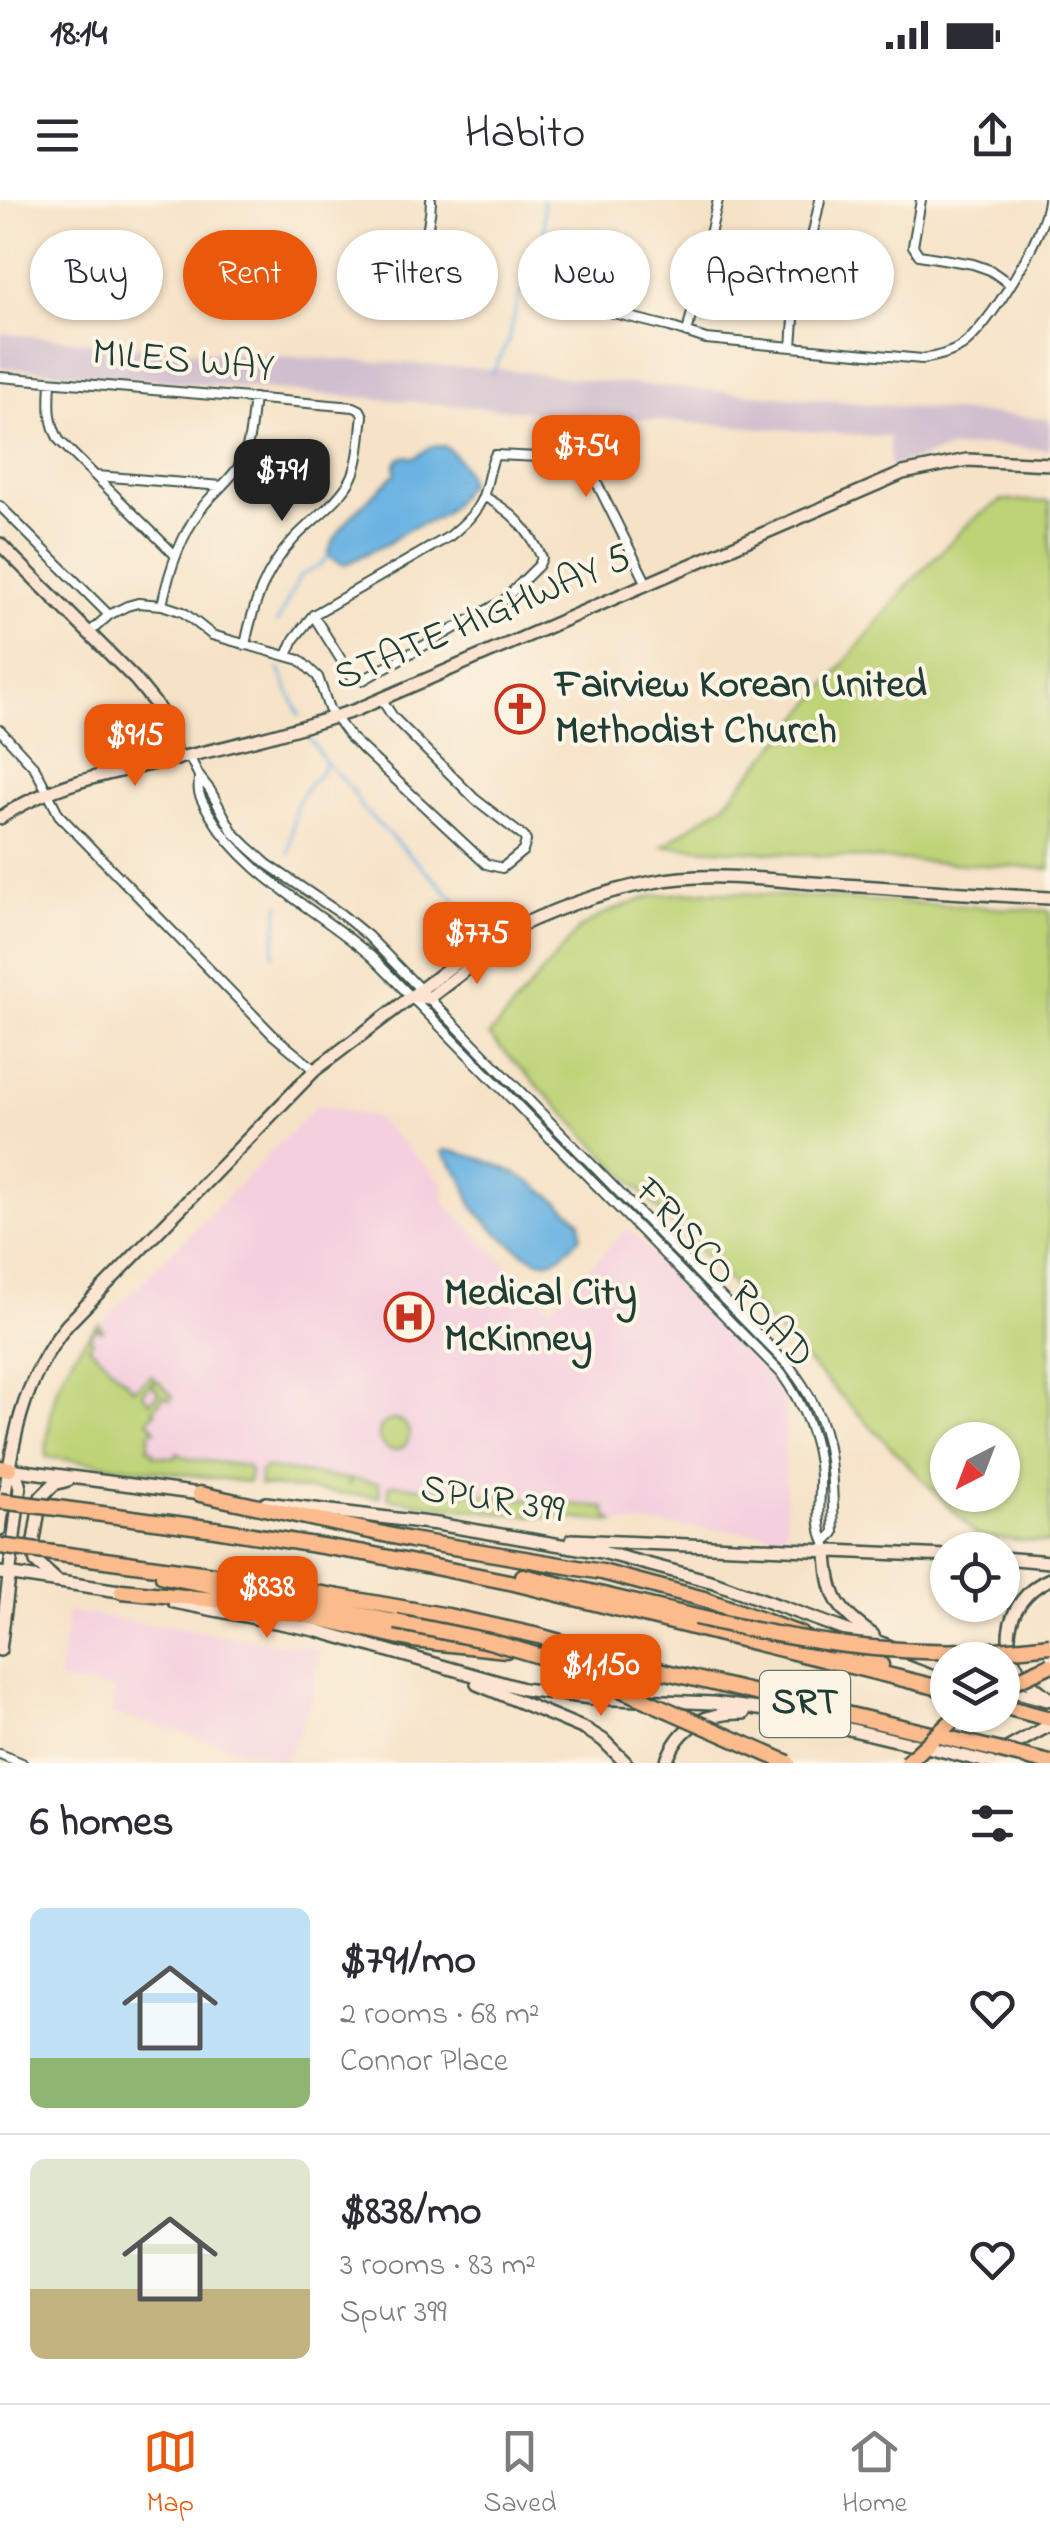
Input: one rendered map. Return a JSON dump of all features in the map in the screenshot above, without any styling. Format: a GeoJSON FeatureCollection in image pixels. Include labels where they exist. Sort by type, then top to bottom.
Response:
{"type":"FeatureCollection","features":[{"type":"Feature","properties":{"kind":"highway"},"geometry":{"type":"LineString","coordinates":[[200,1494],[411,1540],[648,1583],[732,1609],[923,1683]]}},
{"type":"Feature","properties":{"kind":"highway"},"geometry":{"type":"LineString","coordinates":[[0,1501],[365,1553],[514,1583],[930,1685]]}},
{"type":"Feature","properties":{"kind":"highway"},"geometry":{"type":"LineString","coordinates":[[0,1546],[80,1557],[489,1641],[559,1662],[788,1763]]}},
{"type":"Feature","properties":{"kind":"highway"},"geometry":{"type":"LineString","coordinates":[[365,1553],[412,1554],[454,1562],[790,1638],[889,1650],[977,1651],[1050,1645]]}},
{"type":"Feature","properties":{"kind":"highway","name":"SRT"},"geometry":{"type":"LineString","coordinates":[[80,1557],[348,1597],[540,1636],[666,1672],[1048,1762]]}},
{"type":"Feature","properties":{"kind":"highway"},"geometry":{"type":"LineString","coordinates":[[122,1591],[258,1604],[412,1640],[584,1658],[666,1672]]}},
{"type":"Feature","properties":{"kind":"highway"},"geometry":{"type":"LineString","coordinates":[[1020,1679],[1050,1666]]}},
{"type":"Feature","properties":{"kind":"highway"},"geometry":{"type":"LineString","coordinates":[[1020,1712],[1050,1722]]}},
{"type":"Feature","properties":{"kind":"highway"},"geometry":{"type":"LineString","coordinates":[[907,1763],[941,1732]]}},
{"type":"Feature","properties":{"kind":"main road","name":"STATE HIGHWAY 5"},"geometry":{"type":"LineString","coordinates":[[0,818],[48,793],[98,776],[280,735],[382,700],[903,474],[967,460],[1050,464]]}},
{"type":"Feature","properties":{"kind":"main road"},"geometry":{"type":"LineString","coordinates":[[0,544],[135,678],[157,706],[183,757]]}},
{"type":"Feature","properties":{"kind":"main road"},"geometry":{"type":"LineString","coordinates":[[0,1529],[4,1468],[26,1394],[62,1332],[316,1070],[420,994],[474,948],[556,910],[607,892],[656,881],[758,879],[1050,898]]}},
{"type":"Feature","properties":{"kind":"main road"},"geometry":{"type":"LineString","coordinates":[[0,1650],[4,1574],[20,1488],[18,1480],[4,1468]]}},
{"type":"Feature","properties":{"kind":"main road","name":"SPUR 399"},"geometry":{"type":"LineString","coordinates":[[4,1468],[438,1524],[602,1552],[760,1598],[930,1661]]}},
{"type":"Feature","properties":{"kind":"main road"},"geometry":{"type":"LineString","coordinates":[[60,1583],[36,1562],[33,1548],[41,1497],[54,1484],[77,1478]]}},
{"type":"Feature","properties":{"kind":"main road"},"geometry":{"type":"LineString","coordinates":[[527,1538],[826,1547],[930,1555]]}},
{"type":"Feature","properties":{"kind":"main road"},"geometry":{"type":"LineString","coordinates":[[826,1547],[828,1581],[839,1607],[888,1646]]}},
{"type":"Feature","properties":{"kind":"main road"},"geometry":{"type":"LineString","coordinates":[[1020,1560],[1050,1562]]}},
{"type":"Feature","properties":{"kind":"main road"},"geometry":{"type":"LineString","coordinates":[[4,1574],[122,1591],[315,1630],[523,1689],[782,1712],[991,1763]]}},
{"type":"Feature","properties":{"kind":"main road"},"geometry":{"type":"LineString","coordinates":[[1043,1697],[1016,1664],[1010,1626],[1022,1598],[1050,1579]]}},
{"type":"Feature","properties":{"kind":"main road"},"geometry":{"type":"LineString","coordinates":[[432,1665],[587,1730],[626,1763]]}},
{"type":"Feature","properties":{"kind":"main road"},"geometry":{"type":"LineString","coordinates":[[666,1763],[682,1735],[711,1716],[782,1712]]}},
{"type":"Feature","properties":{"kind":"main road"},"geometry":{"type":"LineString","coordinates":[[979,1763],[1050,1722]]}},
{"type":"Feature","properties":{"kind":"street"},"geometry":{"type":"LineString","coordinates":[[428,230],[431,200]]}},
{"type":"Feature","properties":{"kind":"street"},"geometry":{"type":"LineString","coordinates":[[792,347],[794,319],[820,200]]}},
{"type":"Feature","properties":{"kind":"street"},"geometry":{"type":"LineString","coordinates":[[921,200],[913,246],[919,255],[974,264],[1010,284]]}},
{"type":"Feature","properties":{"kind":"street"},"geometry":{"type":"LineString","coordinates":[[640,320],[706,339],[922,359],[940,356],[973,337],[1020,270],[1041,230],[1048,200]]}},
{"type":"Feature","properties":{"kind":"street"},"geometry":{"type":"LineString","coordinates":[[687,332],[718,201]]}},
{"type":"Feature","properties":{"kind":"street","name":"MILES WAY"},"geometry":{"type":"LineString","coordinates":[[0,377],[360,410],[357,464],[350,481],[276,561],[254,604],[245,645]]}},
{"type":"Feature","properties":{"kind":"street"},"geometry":{"type":"LineString","coordinates":[[52,382],[50,417],[59,440],[176,555]]}},
{"type":"Feature","properties":{"kind":"street"},"geometry":{"type":"LineString","coordinates":[[162,604],[176,555],[201,509],[233,474],[248,444],[254,398]]}},
{"type":"Feature","properties":{"kind":"street"},"geometry":{"type":"LineString","coordinates":[[286,656],[294,638],[313,614],[465,524],[483,496],[495,455],[580,459],[587,463],[647,584]]}},
{"type":"Feature","properties":{"kind":"street"},"geometry":{"type":"LineString","coordinates":[[96,476],[222,486]]}},
{"type":"Feature","properties":{"kind":"street"},"geometry":{"type":"LineString","coordinates":[[313,614],[350,674],[363,680],[503,601],[539,566],[542,558],[523,525],[504,507],[483,496]]}},
{"type":"Feature","properties":{"kind":"street"},"geometry":{"type":"LineString","coordinates":[[0,506],[109,615]]}},
{"type":"Feature","properties":{"kind":"street"},"geometry":{"type":"LineString","coordinates":[[89,633],[109,615],[127,606],[162,604],[182,612],[212,636],[300,660],[318,677],[334,718],[350,738],[486,864],[502,868],[510,864],[525,847],[520,832],[475,799],[393,717],[382,700]]}},
{"type":"Feature","properties":{"kind":"street"},"geometry":{"type":"LineString","coordinates":[[0,730],[26,757],[70,827],[273,1036],[316,1070]]}},
{"type":"Feature","properties":{"kind":"street"},"geometry":{"type":"LineString","coordinates":[[183,757],[210,790],[233,832],[267,864],[368,936],[420,994],[519,1089],[790,1367],[808,1391],[828,1441],[834,1482],[834,1533],[826,1547]]}},
{"type":"Feature","properties":{"kind":"street"},"geometry":{"type":"LineString","coordinates":[[199,776],[198,794],[236,851],[420,994]]}},
{"type":"Feature","properties":{"kind":"street"},"geometry":{"type":"LineString","coordinates":[[294,898],[301,889]]}},
{"type":"Feature","properties":{"kind":"street","name":"FRISCO ROAD"},"geometry":{"type":"LineString","coordinates":[[420,994],[509,1098],[781,1373],[804,1411],[814,1437],[820,1470],[820,1534],[826,1547]]}},
{"type":"Feature","properties":{"kind":"street"},"geometry":{"type":"LineString","coordinates":[[509,1098],[519,1089]]}},
{"type":"Feature","properties":{"kind":"street"},"geometry":{"type":"LineString","coordinates":[[636,1226],[646,1218]]}},
{"type":"Feature","properties":{"kind":"street"},"geometry":{"type":"LineString","coordinates":[[781,1373],[790,1367]]}},
{"type":"Feature","properties":{"kind":"street"},"geometry":{"type":"LineString","coordinates":[[0,1754],[22,1763]]}},
{"type":"Feature","properties":{"kind":"shaded area"},"geometry":{"type":"Polygon","coordinates":[[[0,333],[150,348],[511,370],[595,381],[1050,419],[1050,450],[991,445],[949,449],[890,467],[889,437],[0,367],[0,333]]]}},
{"type":"Feature","properties":{"kind":"shaded area","name":"Medical City McKinney"},"geometry":{"type":"Polygon","coordinates":[[[318,1104],[376,1118],[443,1182],[446,1205],[550,1308],[628,1228],[784,1393],[786,1535],[500,1513],[46,1457],[56,1389],[79,1346],[318,1104]]]}},
{"type":"Feature","properties":{"kind":"shaded area"},"geometry":{"type":"Polygon","coordinates":[[[68,1612],[319,1649],[313,1694],[285,1761],[112,1714],[115,1690],[58,1681],[68,1612]]]}},
{"type":"Feature","properties":{"kind":"green space"},"geometry":{"type":"Polygon","coordinates":[[[1002,500],[1050,502],[1050,869],[663,846],[724,804],[909,584],[971,521],[1002,500]]]}},
{"type":"Feature","properties":{"kind":"green space"},"geometry":{"type":"Polygon","coordinates":[[[706,891],[1050,911],[1050,1543],[1020,1540],[1020,1532],[974,1532],[955,1512],[1020,1512],[1020,1422],[930,1422],[930,1487],[489,1036],[579,929],[606,913],[652,896],[706,891]]]}},
{"type":"Feature","properties":{"kind":"green space"},"geometry":{"type":"Polygon","coordinates":[[[99,1324],[103,1330],[97,1328],[89,1336],[93,1341],[89,1346],[134,1389],[152,1375],[154,1380],[142,1393],[150,1402],[159,1393],[152,1385],[157,1380],[173,1396],[170,1400],[165,1396],[148,1420],[156,1430],[150,1432],[148,1449],[153,1450],[153,1455],[176,1458],[177,1453],[190,1459],[246,1466],[250,1471],[248,1482],[46,1457],[50,1417],[59,1384],[74,1355],[85,1340],[99,1324]]]}},
{"type":"Feature","properties":{"kind":"green space"},"geometry":{"type":"Polygon","coordinates":[[[394,1420],[408,1429],[409,1435],[400,1449],[394,1450],[380,1441],[379,1435],[388,1421],[394,1420]]]}},
{"type":"Feature","properties":{"kind":"green space"},"geometry":{"type":"Polygon","coordinates":[[[265,1468],[348,1479],[349,1488],[351,1479],[379,1483],[379,1497],[260,1485],[260,1472],[265,1468]]]}},
{"type":"Feature","properties":{"kind":"green space"},"geometry":{"type":"Polygon","coordinates":[[[393,1484],[605,1508],[614,1522],[389,1499],[389,1487],[393,1484]]]}},
{"type":"Feature","properties":{"kind":"water"},"geometry":{"type":"Polygon","coordinates":[[[444,446],[461,462],[468,484],[447,511],[345,565],[328,556],[346,523],[396,473],[395,465],[400,458],[414,458],[431,447],[444,446]]]}},
{"type":"Feature","properties":{"kind":"water"},"geometry":{"type":"Polygon","coordinates":[[[442,1152],[485,1160],[534,1184],[580,1221],[581,1236],[549,1261],[520,1250],[474,1207],[461,1176],[442,1152]]]}},
{"type":"Feature","properties":{"kind":"waterway"},"geometry":{"type":"LineString","coordinates":[[492,373],[509,340],[518,298],[546,258],[543,200]]}},
{"type":"Feature","properties":{"kind":"waterway"},"geometry":{"type":"LineString","coordinates":[[277,623],[300,576],[320,566],[328,556]]}},
{"type":"Feature","properties":{"kind":"waterway"},"geometry":{"type":"LineString","coordinates":[[279,669],[300,716]]}},
{"type":"Feature","properties":{"kind":"waterway"},"geometry":{"type":"LineString","coordinates":[[289,854],[298,804],[325,762],[308,736]]}},
{"type":"Feature","properties":{"kind":"waterway"},"geometry":{"type":"LineString","coordinates":[[325,762],[352,790],[361,807],[475,919]]}},
{"type":"Feature","properties":{"kind":"waterway"},"geometry":{"type":"LineString","coordinates":[[273,955],[280,903]]}},
{"type":"Feature","properties":{"kind":"place","name":"Fairview Korean United Methodist Church"},"geometry":{"type":"Point","coordinates":[520,709]}},
{"type":"Feature","properties":{"kind":"place","name":"Medical City McKinney"},"geometry":{"type":"Point","coordinates":[409,1317]}}]}
